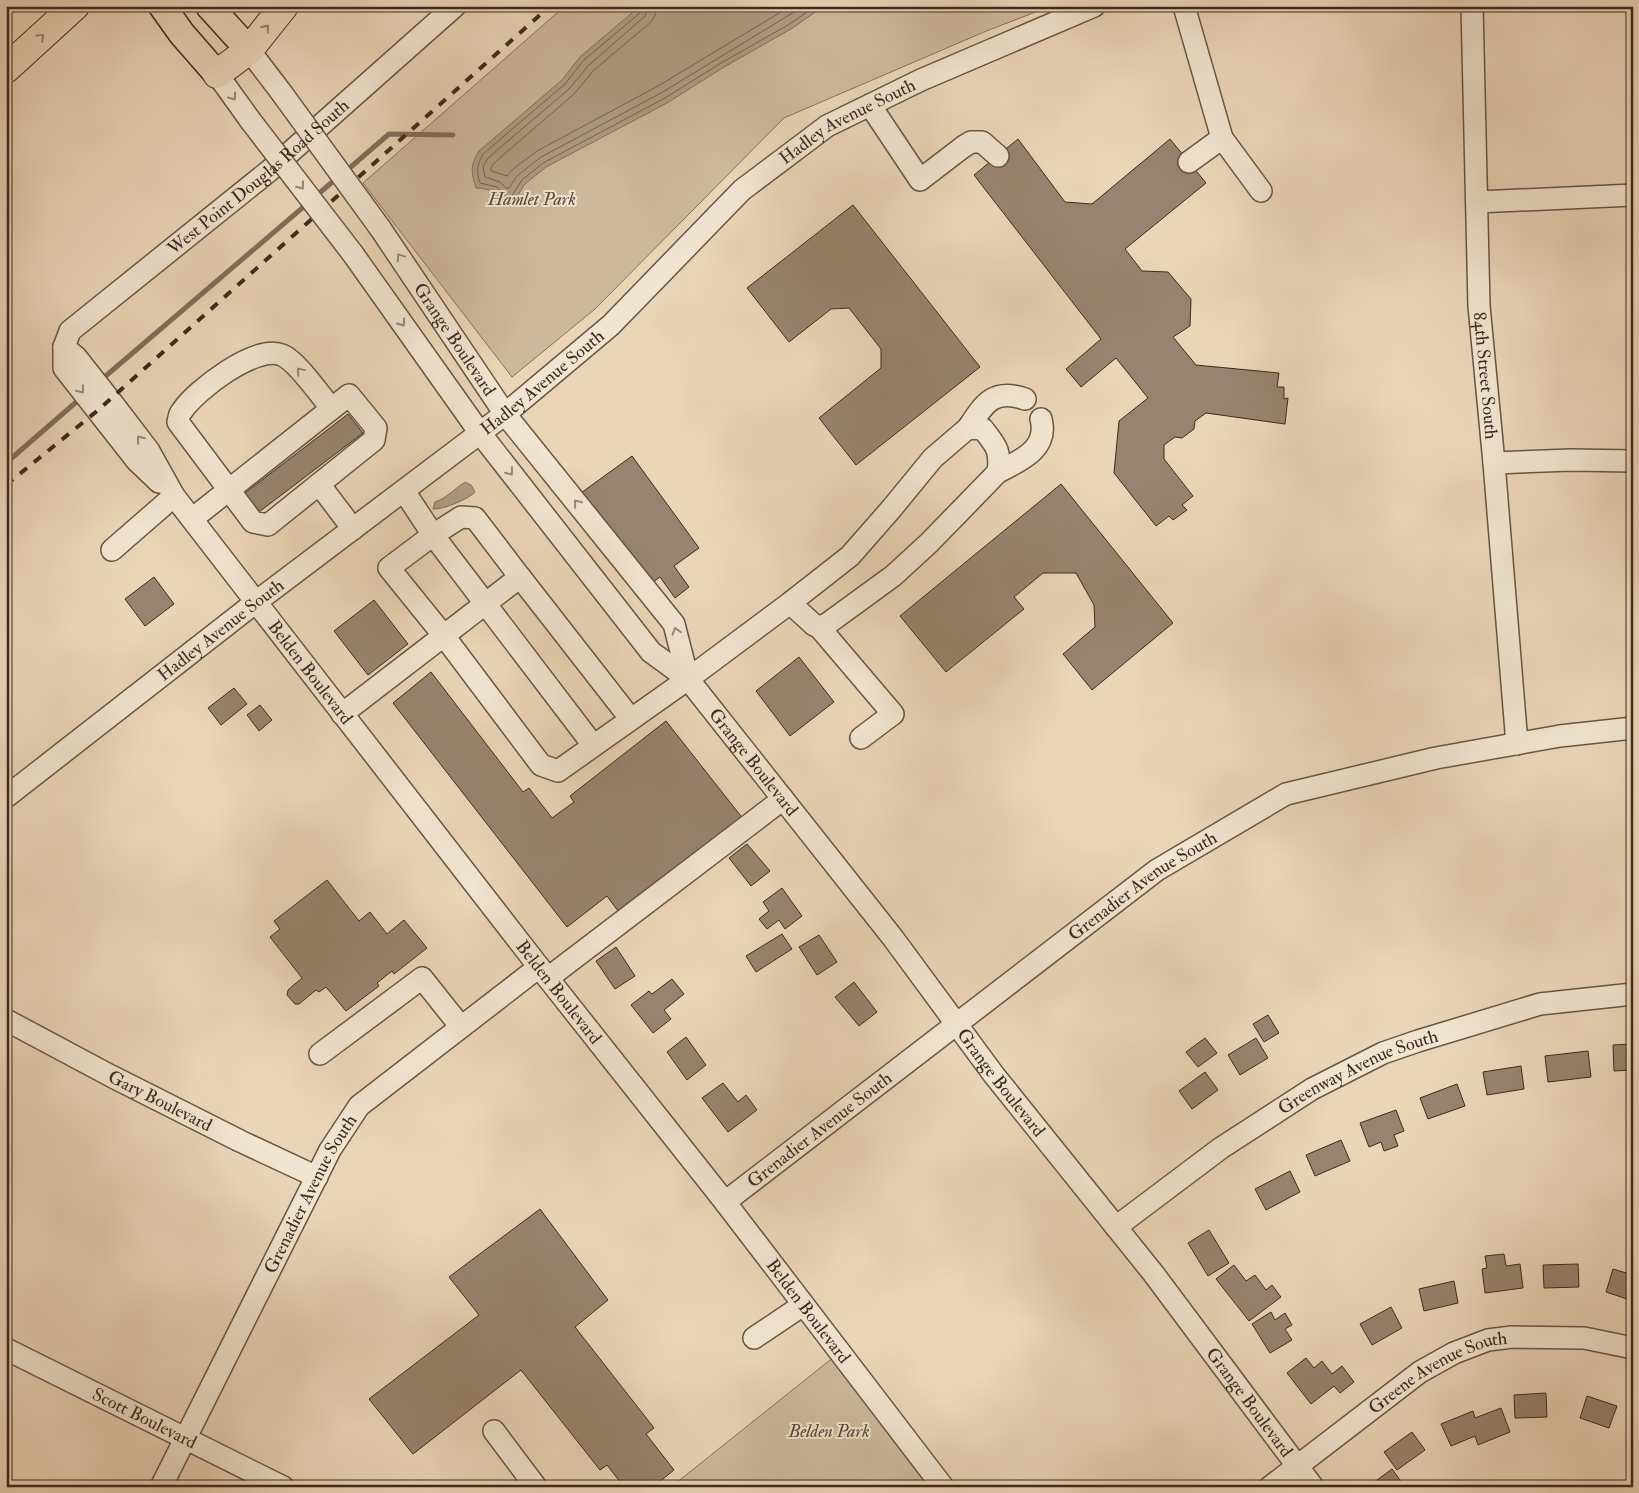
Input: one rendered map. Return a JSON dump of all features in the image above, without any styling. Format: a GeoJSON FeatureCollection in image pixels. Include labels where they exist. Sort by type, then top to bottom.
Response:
{"type":"FeatureCollection","features":[{"type":"Feature","properties":{"kind":"highway"},"geometry":{"type":"LineString","coordinates":[[6,69],[75,6]]}},
{"type":"Feature","properties":{"kind":"highway"},"geometry":{"type":"LineString","coordinates":[[217,74],[248,50],[284,6]]}},
{"type":"Feature","properties":{"kind":"main road"},"geometry":{"type":"LineString","coordinates":[[162,6],[182,34],[217,74]]}},
{"type":"Feature","properties":{"kind":"main road"},"geometry":{"type":"LineString","coordinates":[[210,8],[248,50]]}},
{"type":"Feature","properties":{"kind":"street","name":"West Point Douglas Road South"},"geometry":{"type":"LineString","coordinates":[[64,347],[70,331],[269,171],[455,6]]}},
{"type":"Feature","properties":{"kind":"street","name":"Hadley Avenue South"},"geometry":{"type":"LineString","coordinates":[[6,798],[256,602],[505,414],[610,325],[742,190],[827,126],[921,80],[1094,6]]}},
{"type":"Feature","properties":{"kind":"street"},"geometry":{"type":"LineString","coordinates":[[1184,6],[1222,138],[1261,191]]}},
{"type":"Feature","properties":{"kind":"street","name":"84th Street South"},"geometry":{"type":"LineString","coordinates":[[1472,6],[1479,306],[1517,744]]}},
{"type":"Feature","properties":{"kind":"street","name":"Grange Boulevard"},"geometry":{"type":"LineString","coordinates":[[248,50],[380,228],[505,414],[674,624],[688,678]]}},
{"type":"Feature","properties":{"kind":"street","name":"Grange Boulevard"},"geometry":{"type":"LineString","coordinates":[[217,74],[353,254],[480,434],[651,652],[688,678],[893,938],[994,1074],[1152,1273],[1313,1487]]}},
{"type":"Feature","properties":{"kind":"street"},"geometry":{"type":"LineString","coordinates":[[870,105],[920,180],[971,142],[982,142],[998,156]]}},
{"type":"Feature","properties":{"kind":"street"},"geometry":{"type":"LineString","coordinates":[[1189,162],[1222,138]]}},
{"type":"Feature","properties":{"kind":"street"},"geometry":{"type":"LineString","coordinates":[[1477,202],[1633,195]]}},
{"type":"Feature","properties":{"kind":"street","name":"Belden Boulevard"},"geometry":{"type":"LineString","coordinates":[[64,347],[64,368],[137,461],[174,496],[544,973],[725,1202],[943,1487]]}},
{"type":"Feature","properties":{"kind":"street"},"geometry":{"type":"LineString","coordinates":[[192,519],[229,490],[331,408],[349,395],[376,428],[374,440],[268,525],[253,522],[229,490],[190,438],[178,422],[180,412],[194,397],[229,369],[247,359],[269,352],[280,354],[290,359],[331,408]]}},
{"type":"Feature","properties":{"kind":"street"},"geometry":{"type":"LineString","coordinates":[[630,718],[475,518],[462,517],[433,535],[390,568],[541,765],[558,771],[790,603],[850,556],[933,458],[968,428],[988,403],[1001,395],[1011,394],[1025,399]]}},
{"type":"Feature","properties":{"kind":"street"},"geometry":{"type":"LineString","coordinates":[[820,627],[827,624],[893,576],[929,543],[998,472],[1024,458],[1034,449],[1041,438],[1043,427],[1041,419]]}},
{"type":"Feature","properties":{"kind":"street"},"geometry":{"type":"LineString","coordinates":[[968,428],[983,429],[996,446],[1000,459],[998,472]]}},
{"type":"Feature","properties":{"kind":"street"},"geometry":{"type":"LineString","coordinates":[[1494,463],[1571,460],[1633,461]]}},
{"type":"Feature","properties":{"kind":"street"},"geometry":{"type":"LineString","coordinates":[[319,484],[353,529]]}},
{"type":"Feature","properties":{"kind":"street"},"geometry":{"type":"LineString","coordinates":[[404,491],[433,535],[593,745]]}},
{"type":"Feature","properties":{"kind":"street"},"geometry":{"type":"LineString","coordinates":[[112,550],[174,496]]}},
{"type":"Feature","properties":{"kind":"street"},"geometry":{"type":"LineString","coordinates":[[342,714],[520,577]]}},
{"type":"Feature","properties":{"kind":"street"},"geometry":{"type":"LineString","coordinates":[[790,603],[814,625],[820,627],[893,714],[861,738]]}},
{"type":"Feature","properties":{"kind":"street","name":"Grenadier Avenue South"},"geometry":{"type":"LineString","coordinates":[[725,1202],[1157,870],[1286,794],[1436,758],[1560,736],[1633,728]]}},
{"type":"Feature","properties":{"kind":"street","name":"Grenadier Avenue South"},"geometry":{"type":"LineString","coordinates":[[162,1487],[330,1150],[359,1106],[461,1027],[544,973],[783,799]]}},
{"type":"Feature","properties":{"kind":"street"},"geometry":{"type":"LineString","coordinates":[[320,1054],[422,978],[461,1027]]}},
{"type":"Feature","properties":{"kind":"street","name":"Greenway Avenue South"},"geometry":{"type":"LineString","coordinates":[[1116,1227],[1246,1132],[1312,1089],[1383,1053],[1540,1004],[1633,994]]}},
{"type":"Feature","properties":{"kind":"street","name":"Gary Boulevard"},"geometry":{"type":"LineString","coordinates":[[6,1020],[110,1076],[317,1177]]}},
{"type":"Feature","properties":{"kind":"street"},"geometry":{"type":"LineString","coordinates":[[754,1338],[803,1305]]}},
{"type":"Feature","properties":{"kind":"street","name":"Greene Avenue South"},"geometry":{"type":"LineString","coordinates":[[1270,1487],[1420,1372],[1454,1353],[1488,1340],[1512,1337],[1584,1338],[1633,1348]]}},
{"type":"Feature","properties":{"kind":"street","name":"Scott Boulevard"},"geometry":{"type":"LineString","coordinates":[[6,1348],[283,1487]]}},
{"type":"Feature","properties":{"kind":"street"},"geometry":{"type":"LineString","coordinates":[[494,1430],[536,1487]]}},
{"type":"Feature","properties":{"kind":"green space","name":"Hamlet Park"},"geometry":{"type":"Polygon","coordinates":[[[565,6],[1051,6],[984,32],[784,118],[595,309],[512,377],[363,183],[565,6]]]}},
{"type":"Feature","properties":{"kind":"green space","name":"Belden Park"},"geometry":{"type":"Polygon","coordinates":[[[840,1352],[943,1487],[671,1487],[840,1352]]]}},
{"type":"Feature","properties":{"kind":"water"},"geometry":{"type":"Polygon","coordinates":[[[640,6],[824,6],[791,29],[724,67],[667,103],[546,167],[525,184],[514,201],[504,203],[492,191],[476,188],[472,169],[479,151],[562,80],[580,57],[640,6]]]}},
{"type":"Feature","properties":{"kind":"water"},"geometry":{"type":"Polygon","coordinates":[[[465,482],[471,485],[475,492],[472,495],[449,506],[433,509],[435,502],[447,496],[465,482]]]}},
{"type":"Feature","properties":{"kind":"building"},"geometry":{"type":"Polygon","coordinates":[[[1018,139],[1065,202],[1092,204],[1170,139],[1206,183],[1125,249],[1142,271],[1168,272],[1191,299],[1190,326],[1173,337],[1196,365],[1279,373],[1277,387],[1284,387],[1284,399],[1288,398],[1285,424],[1206,413],[1195,421],[1194,429],[1182,438],[1175,437],[1164,445],[1164,459],[1193,496],[1182,505],[1187,510],[1173,520],[1169,516],[1156,526],[1114,473],[1119,421],[1148,398],[1116,358],[1081,387],[1066,369],[1101,339],[974,175],[1018,139]]]}},
{"type":"Feature","properties":{"kind":"building"},"geometry":{"type":"Polygon","coordinates":[[[853,205],[980,367],[856,465],[819,418],[881,368],[881,349],[849,308],[831,309],[789,342],[747,288],[853,205]]]}},
{"type":"Feature","properties":{"kind":"building"},"geometry":{"type":"Polygon","coordinates":[[[348,414],[363,433],[259,512],[245,493],[348,414]]]}},
{"type":"Feature","properties":{"kind":"building"},"geometry":{"type":"Polygon","coordinates":[[[632,456],[699,548],[674,566],[689,587],[675,598],[660,577],[649,585],[581,493],[632,456]]]}},
{"type":"Feature","properties":{"kind":"building"},"geometry":{"type":"Polygon","coordinates":[[[1061,484],[1173,623],[1092,690],[1063,654],[1095,627],[1094,605],[1076,573],[1043,573],[1014,597],[1024,609],[946,672],[900,616],[1061,484]]]}},
{"type":"Feature","properties":{"kind":"building"},"geometry":{"type":"Polygon","coordinates":[[[154,577],[174,604],[145,626],[125,599],[154,577]]]}},
{"type":"Feature","properties":{"kind":"building"},"geometry":{"type":"Polygon","coordinates":[[[374,600],[408,644],[368,675],[334,631],[374,600]]]}},
{"type":"Feature","properties":{"kind":"building"},"geometry":{"type":"Polygon","coordinates":[[[799,657],[834,702],[790,736],[756,691],[799,657]]]}},
{"type":"Feature","properties":{"kind":"building"},"geometry":{"type":"Polygon","coordinates":[[[431,672],[523,792],[529,788],[552,818],[574,802],[570,796],[666,721],[744,820],[621,915],[607,896],[567,927],[393,703],[431,672]]]}},
{"type":"Feature","properties":{"kind":"building"},"geometry":{"type":"Polygon","coordinates":[[[234,688],[247,704],[221,725],[208,708],[234,688]]]}},
{"type":"Feature","properties":{"kind":"building"},"geometry":{"type":"Polygon","coordinates":[[[260,705],[272,720],[259,731],[247,715],[260,705]]]}},
{"type":"Feature","properties":{"kind":"building"},"geometry":{"type":"Polygon","coordinates":[[[747,844],[770,871],[751,886],[729,858],[747,844]]]}},
{"type":"Feature","properties":{"kind":"building"},"geometry":{"type":"Polygon","coordinates":[[[327,880],[359,921],[370,912],[387,934],[404,920],[427,948],[394,974],[392,971],[377,983],[379,986],[346,1011],[326,987],[319,992],[316,990],[299,1004],[295,1004],[287,995],[288,990],[302,978],[270,937],[280,929],[274,921],[327,880]]]}},
{"type":"Feature","properties":{"kind":"building"},"geometry":{"type":"Polygon","coordinates":[[[782,888],[802,916],[785,929],[779,920],[767,929],[759,919],[769,911],[763,902],[782,888]]]}},
{"type":"Feature","properties":{"kind":"building"},"geometry":{"type":"Polygon","coordinates":[[[782,934],[792,949],[756,972],[746,956],[782,934]]]}},
{"type":"Feature","properties":{"kind":"building"},"geometry":{"type":"Polygon","coordinates":[[[819,935],[837,962],[817,975],[799,947],[819,935]]]}},
{"type":"Feature","properties":{"kind":"building"},"geometry":{"type":"Polygon","coordinates":[[[616,947],[635,976],[615,989],[596,961],[616,947]]]}},
{"type":"Feature","properties":{"kind":"building"},"geometry":{"type":"Polygon","coordinates":[[[672,979],[684,994],[664,1010],[671,1019],[653,1033],[631,1005],[649,991],[652,994],[672,979]]]}},
{"type":"Feature","properties":{"kind":"building"},"geometry":{"type":"Polygon","coordinates":[[[854,982],[877,1012],[859,1026],[835,997],[854,982]]]}},
{"type":"Feature","properties":{"kind":"building"},"geometry":{"type":"Polygon","coordinates":[[[1268,1015],[1279,1033],[1264,1042],[1253,1024],[1268,1015]]]}},
{"type":"Feature","properties":{"kind":"building"},"geometry":{"type":"Polygon","coordinates":[[[686,1037],[706,1065],[687,1080],[667,1052],[686,1037]]]}},
{"type":"Feature","properties":{"kind":"building"},"geometry":{"type":"Polygon","coordinates":[[[1205,1038],[1217,1053],[1198,1067],[1186,1052],[1205,1038]]]}},
{"type":"Feature","properties":{"kind":"building"},"geometry":{"type":"Polygon","coordinates":[[[1256,1038],[1268,1058],[1240,1075],[1228,1055],[1256,1038]]]}},
{"type":"Feature","properties":{"kind":"building"},"geometry":{"type":"Polygon","coordinates":[[[1633,1044],[1633,1070],[1614,1071],[1613,1045],[1633,1044]]]}},
{"type":"Feature","properties":{"kind":"building"},"geometry":{"type":"Polygon","coordinates":[[[1588,1051],[1591,1077],[1548,1082],[1545,1056],[1588,1051]]]}},
{"type":"Feature","properties":{"kind":"building"},"geometry":{"type":"Polygon","coordinates":[[[1521,1066],[1524,1089],[1487,1095],[1483,1072],[1521,1066]]]}},
{"type":"Feature","properties":{"kind":"building"},"geometry":{"type":"Polygon","coordinates":[[[1205,1072],[1218,1090],[1192,1109],[1179,1091],[1205,1072]]]}},
{"type":"Feature","properties":{"kind":"building"},"geometry":{"type":"Polygon","coordinates":[[[723,1083],[738,1102],[746,1095],[757,1110],[728,1132],[702,1098],[723,1083]]]}},
{"type":"Feature","properties":{"kind":"building"},"geometry":{"type":"Polygon","coordinates":[[[1457,1084],[1465,1106],[1428,1119],[1420,1098],[1457,1084]]]}},
{"type":"Feature","properties":{"kind":"building"},"geometry":{"type":"Polygon","coordinates":[[[1396,1110],[1404,1131],[1394,1135],[1398,1146],[1384,1151],[1381,1142],[1369,1147],[1360,1123],[1396,1110]]]}},
{"type":"Feature","properties":{"kind":"building"},"geometry":{"type":"Polygon","coordinates":[[[1341,1140],[1350,1161],[1315,1176],[1306,1155],[1341,1140]]]}},
{"type":"Feature","properties":{"kind":"building"},"geometry":{"type":"Polygon","coordinates":[[[1290,1171],[1300,1192],[1266,1210],[1255,1189],[1290,1171]]]}},
{"type":"Feature","properties":{"kind":"building"},"geometry":{"type":"Polygon","coordinates":[[[540,1209],[608,1300],[575,1327],[654,1428],[646,1434],[674,1470],[653,1487],[624,1487],[607,1465],[600,1470],[521,1370],[413,1454],[369,1399],[479,1315],[449,1277],[540,1209]]]}},
{"type":"Feature","properties":{"kind":"building"},"geometry":{"type":"Polygon","coordinates":[[[1209,1230],[1229,1263],[1208,1276],[1188,1243],[1209,1230]]]}},
{"type":"Feature","properties":{"kind":"building"},"geometry":{"type":"Polygon","coordinates":[[[1504,1254],[1506,1266],[1520,1264],[1523,1288],[1485,1293],[1482,1269],[1487,1268],[1485,1256],[1504,1254]]]}},
{"type":"Feature","properties":{"kind":"building"},"geometry":{"type":"Polygon","coordinates":[[[1578,1264],[1579,1287],[1544,1288],[1543,1265],[1578,1264]]]}},
{"type":"Feature","properties":{"kind":"building"},"geometry":{"type":"Polygon","coordinates":[[[1234,1265],[1246,1281],[1255,1275],[1266,1290],[1272,1285],[1281,1297],[1249,1321],[1216,1279],[1234,1265]]]}},
{"type":"Feature","properties":{"kind":"building"},"geometry":{"type":"Polygon","coordinates":[[[1613,1269],[1633,1275],[1633,1301],[1606,1292],[1613,1269]]]}},
{"type":"Feature","properties":{"kind":"building"},"geometry":{"type":"Polygon","coordinates":[[[1454,1281],[1458,1303],[1424,1311],[1419,1289],[1454,1281]]]}},
{"type":"Feature","properties":{"kind":"building"},"geometry":{"type":"Polygon","coordinates":[[[1391,1307],[1402,1328],[1372,1345],[1360,1324],[1391,1307]]]}},
{"type":"Feature","properties":{"kind":"building"},"geometry":{"type":"Polygon","coordinates":[[[1271,1312],[1275,1320],[1285,1313],[1292,1325],[1285,1329],[1292,1340],[1270,1353],[1252,1324],[1271,1312]]]}},
{"type":"Feature","properties":{"kind":"building"},"geometry":{"type":"Polygon","coordinates":[[[1306,1358],[1314,1368],[1322,1361],[1332,1374],[1342,1366],[1354,1382],[1340,1393],[1334,1386],[1311,1404],[1287,1373],[1306,1358]]]}},
{"type":"Feature","properties":{"kind":"building"},"geometry":{"type":"Polygon","coordinates":[[[1546,1393],[1547,1417],[1515,1418],[1514,1395],[1546,1393]]]}},
{"type":"Feature","properties":{"kind":"building"},"geometry":{"type":"Polygon","coordinates":[[[1587,1396],[1617,1406],[1609,1428],[1580,1418],[1587,1396]]]}},
{"type":"Feature","properties":{"kind":"building"},"geometry":{"type":"Polygon","coordinates":[[[1501,1408],[1510,1432],[1478,1445],[1475,1436],[1451,1446],[1441,1424],[1473,1411],[1475,1418],[1501,1408]]]}},
{"type":"Feature","properties":{"kind":"building"},"geometry":{"type":"Polygon","coordinates":[[[1412,1432],[1425,1450],[1397,1470],[1384,1452],[1412,1432]]]}},
{"type":"Feature","properties":{"kind":"building"},"geometry":{"type":"Polygon","coordinates":[[[1392,1469],[1405,1487],[1375,1487],[1373,1483],[1392,1469]]]}},
{"type":"Feature","properties":{"kind":"waterway"},"geometry":{"type":"LineString","coordinates":[[345,172],[389,134],[453,135]]}},
{"type":"Feature","properties":{"kind":"waterway"},"geometry":{"type":"LineString","coordinates":[[316,196],[338,177]]}},
{"type":"Feature","properties":{"kind":"waterway"},"geometry":{"type":"LineString","coordinates":[[101,380],[308,203]]}},
{"type":"Feature","properties":{"kind":"waterway"},"geometry":{"type":"LineString","coordinates":[[6,463],[82,397]]}},
{"type":"Feature","properties":{"kind":"railway"},"geometry":{"type":"LineString","coordinates":[[6,485],[97,411],[550,6]]}}]}
